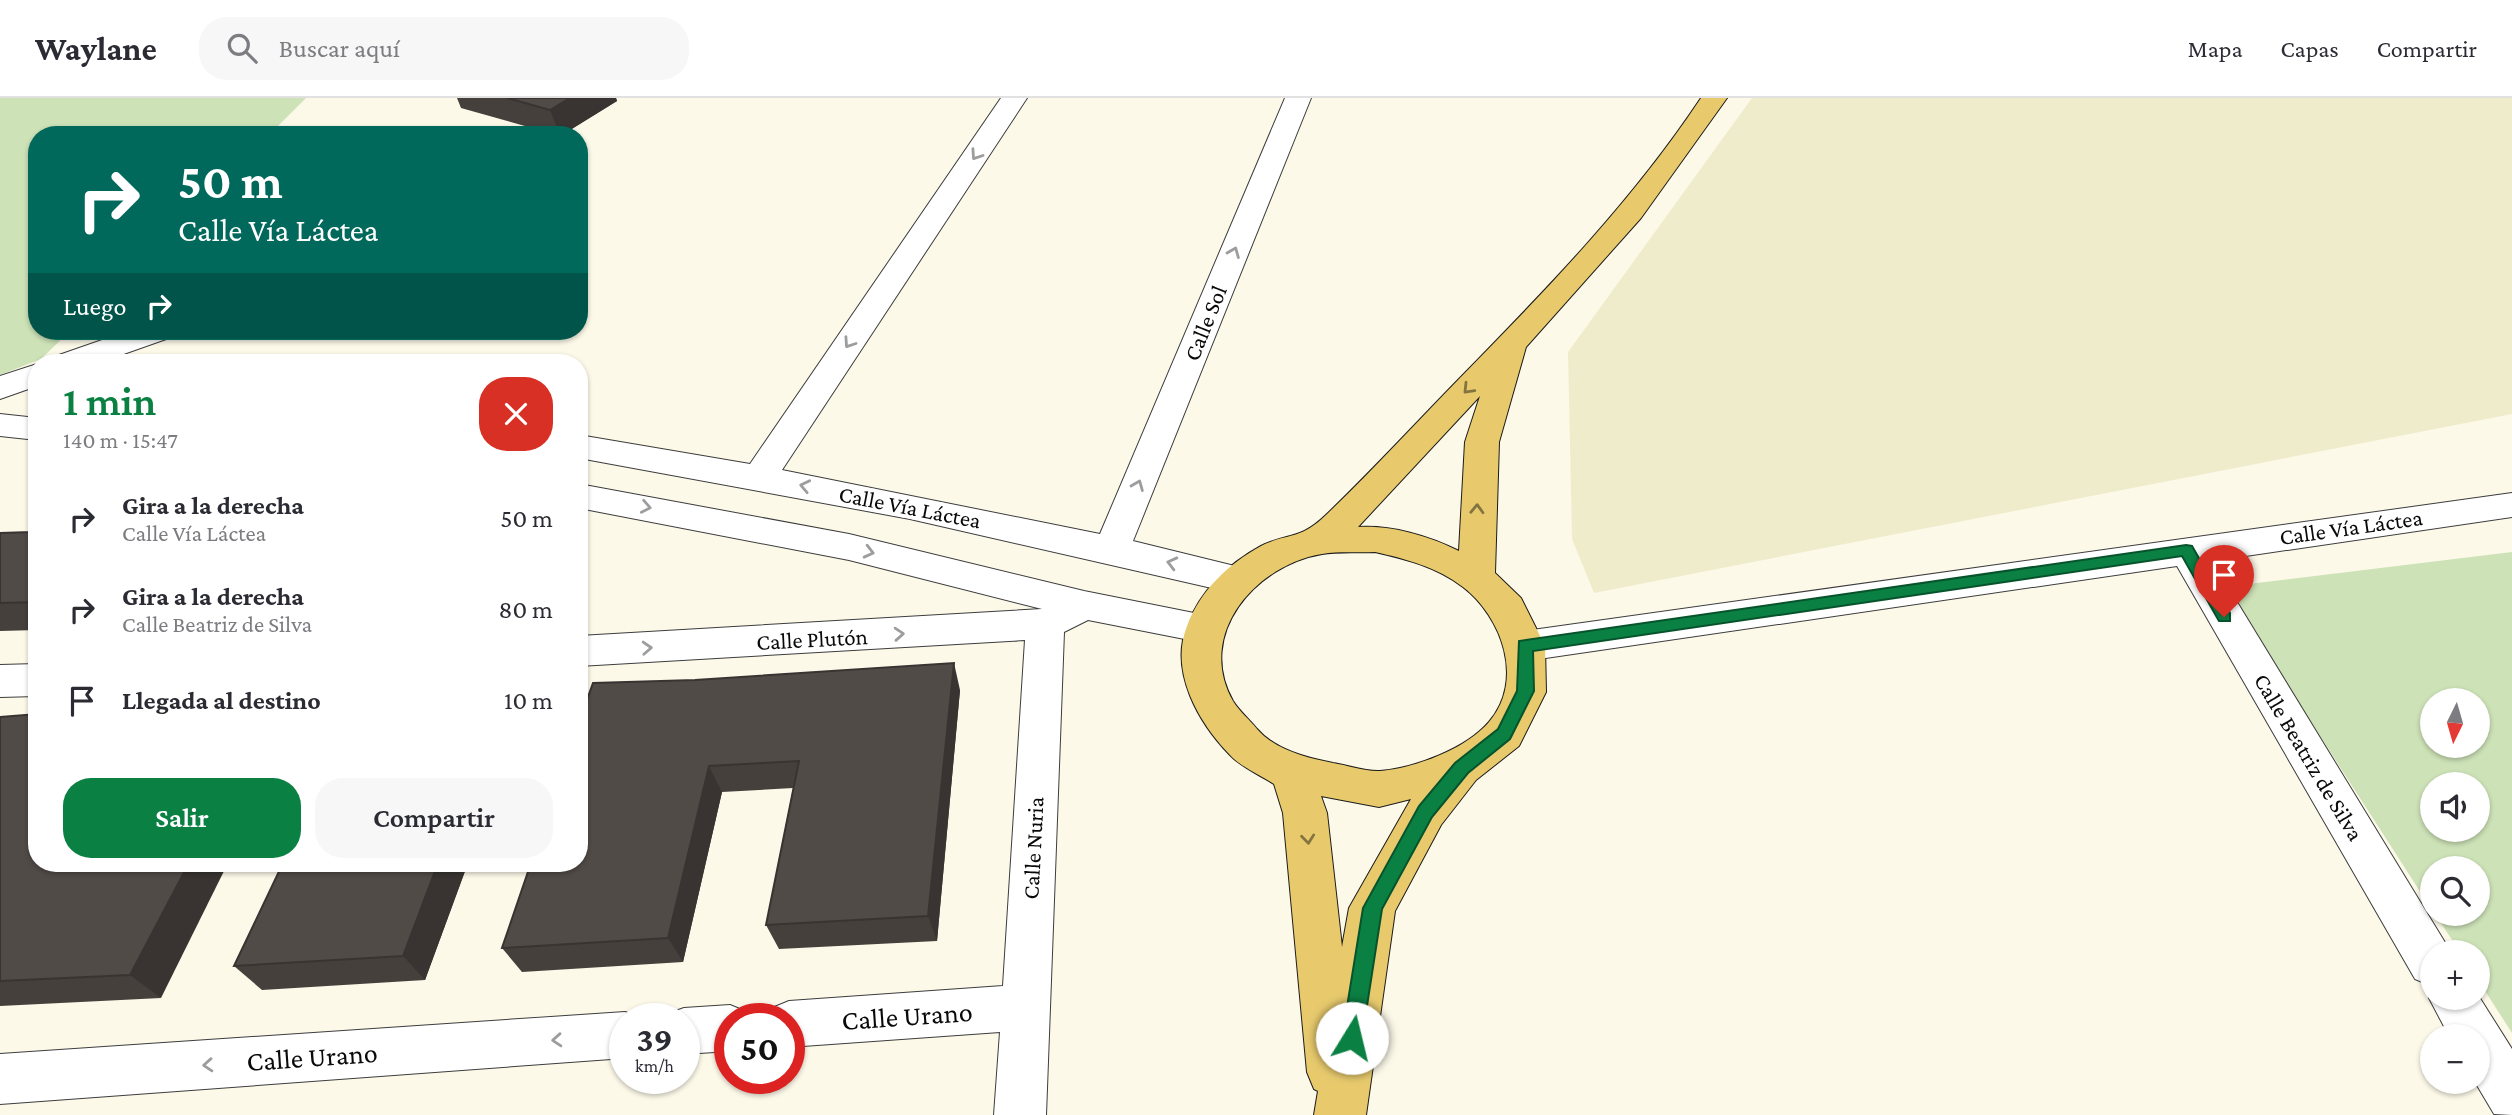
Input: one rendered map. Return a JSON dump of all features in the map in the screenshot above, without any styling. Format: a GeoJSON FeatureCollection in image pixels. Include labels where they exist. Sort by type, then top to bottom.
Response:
{"type":"FeatureCollection","features":[{"type":"Feature","properties":{"kind":"main road"},"geometry":{"type":"LineString","coordinates":[[1321,541],[1516,340],[1600,249],[1681,151],[1714,98]]}},
{"type":"Feature","properties":{"kind":"main road"},"geometry":{"type":"LineString","coordinates":[[1476,577],[1482,442],[1516,340]]}},
{"type":"Feature","properties":{"kind":"main road"},"geometry":{"type":"LineString","coordinates":[[1338,1115],[1372,908],[1426,812],[1461,768],[1504,734],[1525,691],[1525,646],[1507,608],[1476,577],[1427,551],[1375,540],[1321,541],[1275,555],[1238,579],[1219,602],[1205,628],[1202,668],[1216,708],[1246,744],[1292,773],[1379,789],[1461,768]]}},
{"type":"Feature","properties":{"kind":"main road"},"geometry":{"type":"LineString","coordinates":[[1292,773],[1305,813],[1338,1115]]}},
{"type":"Feature","properties":{"kind":"street"},"geometry":{"type":"LineString","coordinates":[[759,477],[1014,98]]}},
{"type":"Feature","properties":{"kind":"street","name":"Calle Sol"},"geometry":{"type":"LineString","coordinates":[[1112,548],[1298,98]]}},
{"type":"Feature","properties":{"kind":"street"},"geometry":{"type":"LineString","coordinates":[[93,354],[132,340]]}},
{"type":"Feature","properties":{"kind":"street"},"geometry":{"type":"LineString","coordinates":[[0,425],[28,428]]}},
{"type":"Feature","properties":{"kind":"street","name":"Calle Vía Láctea"},"geometry":{"type":"LineString","coordinates":[[588,448],[759,477],[1112,548],[1238,579]]}},
{"type":"Feature","properties":{"kind":"street"},"geometry":{"type":"LineString","coordinates":[[588,498],[849,547],[1084,604],[1205,628]]}},
{"type":"Feature","properties":{"kind":"street","name":"Calle Vía Láctea"},"geometry":{"type":"LineString","coordinates":[[1525,646],[2512,505]]}},
{"type":"Feature","properties":{"kind":"street","name":"Calle Beatriz de Silva"},"geometry":{"type":"LineString","coordinates":[[2186,550],[2420,944]]}},
{"type":"Feature","properties":{"kind":"street"},"geometry":{"type":"LineString","coordinates":[[1045,624],[1084,604]]}},
{"type":"Feature","properties":{"kind":"street","name":"Calle Plutón"},"geometry":{"type":"LineString","coordinates":[[588,650],[1045,624]]}},
{"type":"Feature","properties":{"kind":"street","name":"Calle Nuria"},"geometry":{"type":"LineString","coordinates":[[1020,1115],[1045,624]]}},
{"type":"Feature","properties":{"kind":"street"},"geometry":{"type":"LineString","coordinates":[[0,681],[28,680]]}},
{"type":"Feature","properties":{"kind":"street","name":"Calle Urano"},"geometry":{"type":"LineString","coordinates":[[805,1023],[1025,1007]]}},
{"type":"Feature","properties":{"kind":"street","name":"Calle Urano"},"geometry":{"type":"LineString","coordinates":[[0,1079],[609,1036]]}},
{"type":"Feature","properties":{"kind":"street"},"geometry":{"type":"LineString","coordinates":[[2490,1060],[2512,1096]]}},
{"type":"Feature","properties":{"kind":"shaded area"},"geometry":{"type":"Polygon","coordinates":[[[1752,98],[2512,98],[2512,414],[1594,593],[1572,539],[1568,352],[1752,98]]]}},
{"type":"Feature","properties":{"kind":"green space"},"geometry":{"type":"Polygon","coordinates":[[[0,98],[306,98],[278,126],[28,126],[28,340],[61,340],[46,354],[28,354],[28,364],[0,375],[0,98]]]}},
{"type":"Feature","properties":{"kind":"green space"},"geometry":{"type":"Polygon","coordinates":[[[2512,552],[2512,1033],[2490,999],[2490,940],[2452,940],[2443,926],[2490,926],[2490,856],[2420,856],[2420,891],[2224,587],[2512,552]]]}},
{"type":"Feature","properties":{"kind":"building"},"geometry":{"type":"Polygon","coordinates":[[[507,98],[570,98],[550,110],[507,98]]]}},
{"type":"Feature","properties":{"kind":"building"},"geometry":{"type":"Polygon","coordinates":[[[28,532],[28,602],[0,603],[0,533],[28,532]]]}},
{"type":"Feature","properties":{"kind":"building"},"geometry":{"type":"Polygon","coordinates":[[[954,663],[928,916],[766,925],[799,761],[709,766],[668,938],[502,948],[528,872],[588,872],[588,697],[593,683],[695,680],[954,663]]]}},
{"type":"Feature","properties":{"kind":"building"},"geometry":{"type":"Polygon","coordinates":[[[28,715],[28,872],[184,872],[130,975],[0,981],[0,717],[28,715]]]}},
{"type":"Feature","properties":{"kind":"building"},"geometry":{"type":"Polygon","coordinates":[[[279,872],[435,872],[403,956],[234,966],[279,872]]]}},
{"type":"Feature","properties":{"kind":"route"},"geometry":{"type":"LineString","coordinates":[[1352,1038],[1372,908],[1426,812],[1461,768],[1504,734],[1525,691],[1525,646],[2186,550],[2224,617]]}}]}
